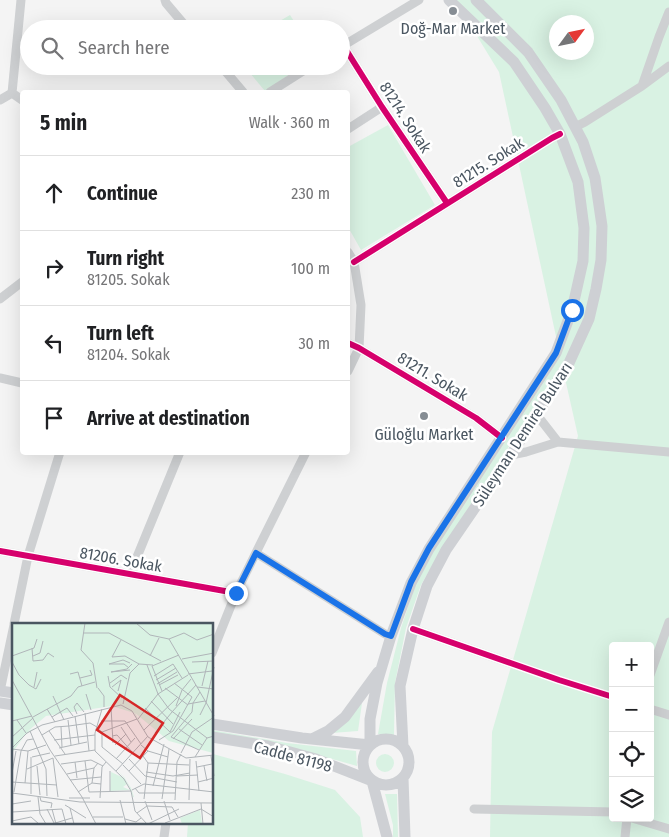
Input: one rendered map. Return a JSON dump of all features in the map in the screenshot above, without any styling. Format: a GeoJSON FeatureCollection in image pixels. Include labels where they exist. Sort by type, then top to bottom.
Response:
{"type":"FeatureCollection","features":[{"type":"Feature","properties":{"kind":"main road","name":"Süleyman Demirel Bulvarı"},"geometry":{"type":"LineString","coordinates":[[370,745],[370,723],[382,668],[391,636],[411,582],[429,548],[556,353],[572,310],[583,261],[584,228],[578,182],[560,134],[514,62],[449,0]]}},
{"type":"Feature","properties":{"kind":"main road","name":"Süleyman Demirel Bulvarı"},"geometry":{"type":"LineString","coordinates":[[403,746],[400,686],[413,629],[427,586],[446,550],[511,455],[569,363],[589,318],[601,260],[602,226],[595,178],[583,142],[561,100],[528,52],[476,0]]}},
{"type":"Feature","properties":{"kind":"main road"},"geometry":{"type":"LineString","coordinates":[[312,740],[328,732],[345,717],[382,668]]}},
{"type":"Feature","properties":{"kind":"main road","name":"Cadde 81198"},"geometry":{"type":"LineString","coordinates":[[214,724],[312,740],[370,745]]}},
{"type":"Feature","properties":{"kind":"main road","name":"Cadde 81198"},"geometry":{"type":"LineString","coordinates":[[214,737],[268,746],[316,759],[372,781]]}},
{"type":"Feature","properties":{"kind":"main road"},"geometry":{"type":"LineString","coordinates":[[390,739],[403,746],[407,752],[409,766],[403,778],[391,785],[378,784],[367,776],[362,763],[365,750],[370,745],[376,741],[390,739]]}},
{"type":"Feature","properties":{"kind":"main road"},"geometry":{"type":"LineString","coordinates":[[403,778],[405,837]]}},
{"type":"Feature","properties":{"kind":"main road"},"geometry":{"type":"LineString","coordinates":[[372,781],[387,837]]}},
{"type":"Feature","properties":{"kind":"street"},"geometry":{"type":"LineString","coordinates":[[12,93],[21,0]]}},
{"type":"Feature","properties":{"kind":"street"},"geometry":{"type":"LineString","coordinates":[[165,0],[180,20]]}},
{"type":"Feature","properties":{"kind":"street"},"geometry":{"type":"LineString","coordinates":[[350,41],[419,0]]}},
{"type":"Feature","properties":{"kind":"street"},"geometry":{"type":"LineString","coordinates":[[642,86],[669,12]]}},
{"type":"Feature","properties":{"kind":"street","name":"81214. Sokak"},"geometry":{"type":"LineString","coordinates":[[350,58],[447,203]]}},
{"type":"Feature","properties":{"kind":"street"},"geometry":{"type":"LineString","coordinates":[[575,127],[642,86],[669,66]]}},
{"type":"Feature","properties":{"kind":"street"},"geometry":{"type":"LineString","coordinates":[[228,75],[241,90]]}},
{"type":"Feature","properties":{"kind":"street"},"geometry":{"type":"LineString","coordinates":[[273,90],[297,75]]}},
{"type":"Feature","properties":{"kind":"street"},"geometry":{"type":"LineString","coordinates":[[0,100],[12,93]]}},
{"type":"Feature","properties":{"kind":"street"},"geometry":{"type":"LineString","coordinates":[[12,93],[20,99]]}},
{"type":"Feature","properties":{"kind":"street"},"geometry":{"type":"LineString","coordinates":[[350,128],[382,107]]}},
{"type":"Feature","properties":{"kind":"street","name":"81215. Sokak"},"geometry":{"type":"LineString","coordinates":[[354,262],[560,134]]}},
{"type":"Feature","properties":{"kind":"street"},"geometry":{"type":"LineString","coordinates":[[350,255],[354,262],[361,305],[359,348],[350,366]]}},
{"type":"Feature","properties":{"kind":"street"},"geometry":{"type":"LineString","coordinates":[[0,299],[20,284]]}},
{"type":"Feature","properties":{"kind":"street","name":"81211. Sokak"},"geometry":{"type":"LineString","coordinates":[[350,344],[476,418],[502,438]]}},
{"type":"Feature","properties":{"kind":"street"},"geometry":{"type":"LineString","coordinates":[[0,378],[20,383]]}},
{"type":"Feature","properties":{"kind":"street"},"geometry":{"type":"LineString","coordinates":[[537,415],[558,442]]}},
{"type":"Feature","properties":{"kind":"street"},"geometry":{"type":"LineString","coordinates":[[511,455],[558,442],[669,452]]}},
{"type":"Feature","properties":{"kind":"street"},"geometry":{"type":"LineString","coordinates":[[14,623],[28,556],[59,455]]}},
{"type":"Feature","properties":{"kind":"street"},"geometry":{"type":"LineString","coordinates":[[130,574],[179,455]]}},
{"type":"Feature","properties":{"kind":"street"},"geometry":{"type":"LineString","coordinates":[[214,648],[236,593],[305,455]]}},
{"type":"Feature","properties":{"kind":"street","name":"81206. Sokak"},"geometry":{"type":"LineString","coordinates":[[0,551],[236,593]]}},
{"type":"Feature","properties":{"kind":"street"},"geometry":{"type":"LineString","coordinates":[[256,553],[391,636]]}},
{"type":"Feature","properties":{"kind":"street"},"geometry":{"type":"LineString","coordinates":[[654,664],[669,622]]}},
{"type":"Feature","properties":{"kind":"street"},"geometry":{"type":"LineString","coordinates":[[413,629],[558,680],[609,696]]}},
{"type":"Feature","properties":{"kind":"street"},"geometry":{"type":"LineString","coordinates":[[0,691],[12,634]]}},
{"type":"Feature","properties":{"kind":"street"},"geometry":{"type":"LineString","coordinates":[[654,710],[669,715]]}},
{"type":"Feature","properties":{"kind":"street"},"geometry":{"type":"LineString","coordinates":[[474,809],[609,812]]}},
{"type":"Feature","properties":{"kind":"street"},"geometry":{"type":"LineString","coordinates":[[625,837],[626,822]]}},
{"type":"Feature","properties":{"kind":"street"},"geometry":{"type":"LineString","coordinates":[[645,822],[669,829]]}},
{"type":"Feature","properties":{"kind":"street"},"geometry":{"type":"LineString","coordinates":[[164,837],[166,824]]}},
{"type":"Feature","properties":{"kind":"green space"},"geometry":{"type":"Polygon","coordinates":[[[455,0],[669,0],[669,837],[490,837],[492,732],[578,436],[562,365],[440,552],[421,585],[406,628],[395,683],[394,735],[378,734],[387,683],[401,628],[416,583],[434,550],[560,355],[499,72],[455,0]]]}},
{"type":"Feature","properties":{"kind":"green space"},"geometry":{"type":"Polygon","coordinates":[[[290,15],[293,20],[281,20],[290,15]]]}},
{"type":"Feature","properties":{"kind":"green space"},"geometry":{"type":"Polygon","coordinates":[[[252,75],[289,75],[266,90],[264,90],[252,75]]]}},
{"type":"Feature","properties":{"kind":"green space"},"geometry":{"type":"Polygon","coordinates":[[[388,125],[435,205],[361,250],[350,231],[350,146],[388,125]]]}},
{"type":"Feature","properties":{"kind":"green space"},"geometry":{"type":"Polygon","coordinates":[[[362,703],[358,731],[332,733],[362,703]]]}},
{"type":"Feature","properties":{"kind":"green space"},"geometry":{"type":"Polygon","coordinates":[[[214,730],[287,743],[356,751],[357,766],[286,746],[214,733],[214,730]]]}},
{"type":"Feature","properties":{"kind":"green space"},"geometry":{"type":"Polygon","coordinates":[[[214,754],[335,790],[360,817],[363,837],[187,837],[188,824],[214,824],[214,754]]]}},
{"type":"Feature","properties":{"kind":"green space"},"geometry":{"type":"Polygon","coordinates":[[[381,754],[389,754],[394,759],[392,770],[381,772],[376,767],[376,759],[381,754]]]}},
{"type":"Feature","properties":{"kind":"green space"},"geometry":{"type":"Polygon","coordinates":[[[385,794],[397,794],[398,837],[393,837],[393,825],[385,794]]]}},
{"type":"Feature","properties":{"kind":"cycle path"},"geometry":{"type":"LineString","coordinates":[[350,56],[447,203]]}},
{"type":"Feature","properties":{"kind":"cycle path"},"geometry":{"type":"LineString","coordinates":[[354,262],[560,134]]}},
{"type":"Feature","properties":{"kind":"cycle path"},"geometry":{"type":"LineString","coordinates":[[350,344],[476,418],[502,438]]}},
{"type":"Feature","properties":{"kind":"cycle path"},"geometry":{"type":"LineString","coordinates":[[0,551],[236,593]]}},
{"type":"Feature","properties":{"kind":"cycle path"},"geometry":{"type":"LineString","coordinates":[[413,629],[609,696]]}},
{"type":"Feature","properties":{"kind":"place","name":"Doğ-Mar Market"},"geometry":{"type":"Point","coordinates":[453,11]}},
{"type":"Feature","properties":{"kind":"place","name":"Güloğlu Market"},"geometry":{"type":"Point","coordinates":[424,416]}},
{"type":"Feature","properties":{"kind":"route"},"geometry":{"type":"LineString","coordinates":[[236,593],[256,553],[391,636],[411,582],[429,548],[556,353],[572,310]]}}]}
